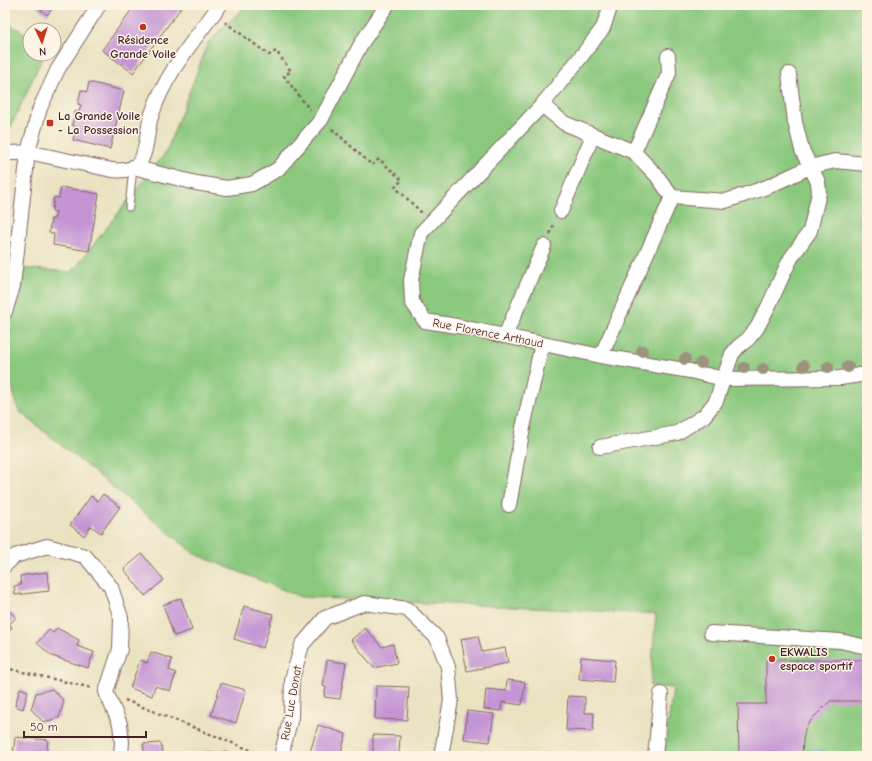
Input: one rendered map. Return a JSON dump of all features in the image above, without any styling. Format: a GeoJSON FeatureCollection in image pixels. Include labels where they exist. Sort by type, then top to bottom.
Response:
{"type":"FeatureCollection","features":[{"type":"Feature","properties":{"kind":"street"},"geometry":{"type":"LineString","coordinates":[[5,312],[13,286],[28,152],[40,108],[58,69],[99,5]]}},
{"type":"Feature","properties":{"kind":"street"},"geometry":{"type":"LineString","coordinates":[[133,167],[196,183],[227,188],[252,184],[278,169],[320,121],[361,44],[388,5]]}},
{"type":"Feature","properties":{"kind":"street","name":"Rue Florence Arthaud"},"geometry":{"type":"LineString","coordinates":[[611,5],[603,28],[542,105],[421,233],[411,280],[412,302],[425,320],[601,356],[690,371],[724,379],[840,378],[867,374]]}},
{"type":"Feature","properties":{"kind":"street"},"geometry":{"type":"LineString","coordinates":[[5,152],[28,152],[112,170],[122,171],[131,169],[138,164],[143,156],[150,119],[158,96],[169,77],[217,9]]}},
{"type":"Feature","properties":{"kind":"street"},"geometry":{"type":"LineString","coordinates":[[634,152],[669,73],[668,56]]}},
{"type":"Feature","properties":{"kind":"street"},"geometry":{"type":"LineString","coordinates":[[600,448],[677,433],[704,416],[716,401],[732,354],[757,328],[770,305],[791,258],[810,231],[819,193],[818,182],[802,150],[795,122],[789,74]]}},
{"type":"Feature","properties":{"kind":"street"},"geometry":{"type":"LineString","coordinates":[[542,105],[564,123],[634,152],[657,176],[672,197]]}},
{"type":"Feature","properties":{"kind":"street"},"geometry":{"type":"LineString","coordinates":[[561,211],[593,136]]}},
{"type":"Feature","properties":{"kind":"street"},"geometry":{"type":"LineString","coordinates":[[672,197],[726,201],[767,188],[810,167],[835,161],[867,164]]}},
{"type":"Feature","properties":{"kind":"street"},"geometry":{"type":"LineString","coordinates":[[601,356],[672,197]]}},
{"type":"Feature","properties":{"kind":"street"},"geometry":{"type":"LineString","coordinates":[[504,336],[544,246]]}},
{"type":"Feature","properties":{"kind":"street"},"geometry":{"type":"LineString","coordinates":[[509,505],[523,428],[542,344]]}},
{"type":"Feature","properties":{"kind":"street"},"geometry":{"type":"LineString","coordinates":[[5,565],[16,556],[47,546],[85,556],[110,587],[121,618],[120,649],[106,692],[120,724],[122,742],[121,756]]}},
{"type":"Feature","properties":{"kind":"street","name":"Rue Luc Donat"},"geometry":{"type":"LineString","coordinates":[[281,756],[291,717],[292,679],[302,645],[325,618],[364,603],[407,609],[437,638],[448,667],[451,700],[441,756]]}},
{"type":"Feature","properties":{"kind":"street"},"geometry":{"type":"LineString","coordinates":[[711,633],[840,640],[867,646]]}},
{"type":"Feature","properties":{"kind":"street"},"geometry":{"type":"LineString","coordinates":[[654,756],[661,694]]}},
{"type":"Feature","properties":{"kind":"lane"},"geometry":{"type":"LineString","coordinates":[[129,207],[133,167]]}},
{"type":"Feature","properties":{"kind":"path"},"geometry":{"type":"LineString","coordinates":[[862,5],[867,11]]}},
{"type":"Feature","properties":{"kind":"path"},"geometry":{"type":"LineString","coordinates":[[217,9],[270,55],[276,51],[291,71],[284,76],[320,121],[372,165],[379,159],[402,180],[395,187],[431,222]]}},
{"type":"Feature","properties":{"kind":"path"},"geometry":{"type":"LineString","coordinates":[[544,246],[561,211]]}},
{"type":"Feature","properties":{"kind":"path"},"geometry":{"type":"LineString","coordinates":[[5,669],[106,692],[265,756]]}},
{"type":"Feature","properties":{"kind":"green space"},"geometry":{"type":"Polygon","coordinates":[[[247,5],[867,5],[867,756],[664,756],[673,688],[650,686],[656,614],[301,597],[195,554],[18,410],[5,358],[5,267],[72,272],[166,152],[209,41],[247,5]]]}},
{"type":"Feature","properties":{"kind":"green space"},"geometry":{"type":"Polygon","coordinates":[[[5,23],[22,31],[22,62],[40,62],[10,129],[5,134],[5,23]]]}},
{"type":"Feature","properties":{"kind":"water"},"geometry":{"type":"Polygon","coordinates":[[[806,750],[824,750],[824,756],[806,756],[806,750]]]}},
{"type":"Feature","properties":{"kind":"building"},"geometry":{"type":"Polygon","coordinates":[[[35,5],[55,5],[47,15],[35,5]]]}},
{"type":"Feature","properties":{"kind":"building","name":"Résidence Grande Voile"},"geometry":{"type":"Polygon","coordinates":[[[135,5],[183,5],[133,73],[102,50],[135,5]]]}},
{"type":"Feature","properties":{"kind":"building"},"geometry":{"type":"Polygon","coordinates":[[[89,82],[124,91],[110,149],[73,140],[76,127],[72,125],[75,112],[79,112],[81,105],[78,104],[81,90],[87,92],[89,82]]]}},
{"type":"Feature","properties":{"kind":"building"},"geometry":{"type":"Polygon","coordinates":[[[61,187],[99,194],[89,251],[53,245],[54,234],[49,233],[51,219],[54,219],[56,212],[52,211],[54,197],[59,198],[61,187]]]}},
{"type":"Feature","properties":{"kind":"building"},"geometry":{"type":"Polygon","coordinates":[[[103,494],[120,507],[101,533],[91,526],[84,536],[70,525],[91,496],[98,501],[103,494]]]}},
{"type":"Feature","properties":{"kind":"building"},"geometry":{"type":"Polygon","coordinates":[[[142,554],[164,580],[145,596],[124,569],[142,554]]]}},
{"type":"Feature","properties":{"kind":"building"},"geometry":{"type":"Polygon","coordinates":[[[47,572],[49,591],[15,595],[14,586],[21,585],[20,576],[47,572]]]}},
{"type":"Feature","properties":{"kind":"building"},"geometry":{"type":"Polygon","coordinates":[[[181,598],[192,630],[174,636],[163,605],[181,598]]]}},
{"type":"Feature","properties":{"kind":"building"},"geometry":{"type":"Polygon","coordinates":[[[244,606],[273,614],[263,648],[234,639],[244,606]]]}},
{"type":"Feature","properties":{"kind":"building"},"geometry":{"type":"Polygon","coordinates":[[[5,608],[16,617],[9,625],[12,627],[5,636],[5,608]]]}},
{"type":"Feature","properties":{"kind":"building"},"geometry":{"type":"Polygon","coordinates":[[[57,628],[79,640],[77,646],[94,652],[88,668],[52,656],[37,643],[49,630],[53,633],[57,628]]]}},
{"type":"Feature","properties":{"kind":"building"},"geometry":{"type":"Polygon","coordinates":[[[365,628],[382,647],[393,644],[397,663],[374,668],[351,640],[365,628]]]}},
{"type":"Feature","properties":{"kind":"building"},"geometry":{"type":"Polygon","coordinates":[[[478,636],[482,652],[505,648],[508,663],[467,671],[461,639],[478,636]]]}},
{"type":"Feature","properties":{"kind":"building"},"geometry":{"type":"Polygon","coordinates":[[[151,652],[172,659],[169,670],[176,673],[170,691],[155,686],[152,696],[130,688],[140,660],[147,663],[151,652]]]}},
{"type":"Feature","properties":{"kind":"building"},"geometry":{"type":"Polygon","coordinates":[[[581,657],[615,660],[613,682],[579,679],[581,657]]]}},
{"type":"Feature","properties":{"kind":"building"},"geometry":{"type":"Polygon","coordinates":[[[327,660],[346,663],[340,699],[324,697],[326,687],[323,686],[327,660]]]}},
{"type":"Feature","properties":{"kind":"building"},"geometry":{"type":"Polygon","coordinates":[[[766,660],[867,660],[867,701],[830,701],[812,719],[805,729],[802,756],[739,756],[738,704],[766,704],[766,660]]]}},
{"type":"Feature","properties":{"kind":"building"},"geometry":{"type":"Polygon","coordinates":[[[507,680],[525,682],[522,705],[502,702],[501,711],[484,709],[486,689],[506,691],[507,680]]]}},
{"type":"Feature","properties":{"kind":"building"},"geometry":{"type":"Polygon","coordinates":[[[221,683],[246,690],[236,723],[211,715],[221,683]]]}},
{"type":"Feature","properties":{"kind":"building"},"geometry":{"type":"Polygon","coordinates":[[[376,686],[409,687],[407,720],[375,719],[376,686]]]}},
{"type":"Feature","properties":{"kind":"building"},"geometry":{"type":"Polygon","coordinates":[[[20,688],[28,691],[23,709],[15,706],[20,688]]]}},
{"type":"Feature","properties":{"kind":"building"},"geometry":{"type":"Polygon","coordinates":[[[52,689],[64,701],[59,718],[43,722],[31,709],[36,693],[52,689]]]}},
{"type":"Feature","properties":{"kind":"building"},"geometry":{"type":"Polygon","coordinates":[[[568,696],[585,697],[585,713],[594,713],[593,731],[566,730],[568,696]]]}},
{"type":"Feature","properties":{"kind":"building"},"geometry":{"type":"Polygon","coordinates":[[[467,711],[494,714],[490,742],[464,739],[467,711]]]}},
{"type":"Feature","properties":{"kind":"building"},"geometry":{"type":"Polygon","coordinates":[[[318,725],[346,734],[340,756],[309,756],[318,725]]]}},
{"type":"Feature","properties":{"kind":"building"},"geometry":{"type":"Polygon","coordinates":[[[373,735],[400,736],[399,754],[390,753],[390,756],[373,756],[373,735]]]}},
{"type":"Feature","properties":{"kind":"building"},"geometry":{"type":"Polygon","coordinates":[[[15,737],[48,740],[46,756],[13,756],[15,737]]]}},
{"type":"Feature","properties":{"kind":"building"},"geometry":{"type":"Polygon","coordinates":[[[161,743],[163,756],[145,756],[143,744],[161,743]]]}},
{"type":"Feature","properties":{"kind":"building"},"geometry":{"type":"Polygon","coordinates":[[[227,752],[227,756],[195,756],[195,753],[227,752]]]}},
{"type":"Feature","properties":{"kind":"place","name":"Résidence Grande Voile"},"geometry":{"type":"Point","coordinates":[143,27]}},
{"type":"Feature","properties":{"kind":"place","name":"La Grande Voile - La Possession"},"geometry":{"type":"Point","coordinates":[50,123]}},
{"type":"Feature","properties":{"kind":"place","name":"EKWALIS espace sportif"},"geometry":{"type":"Point","coordinates":[772,659]}}]}
